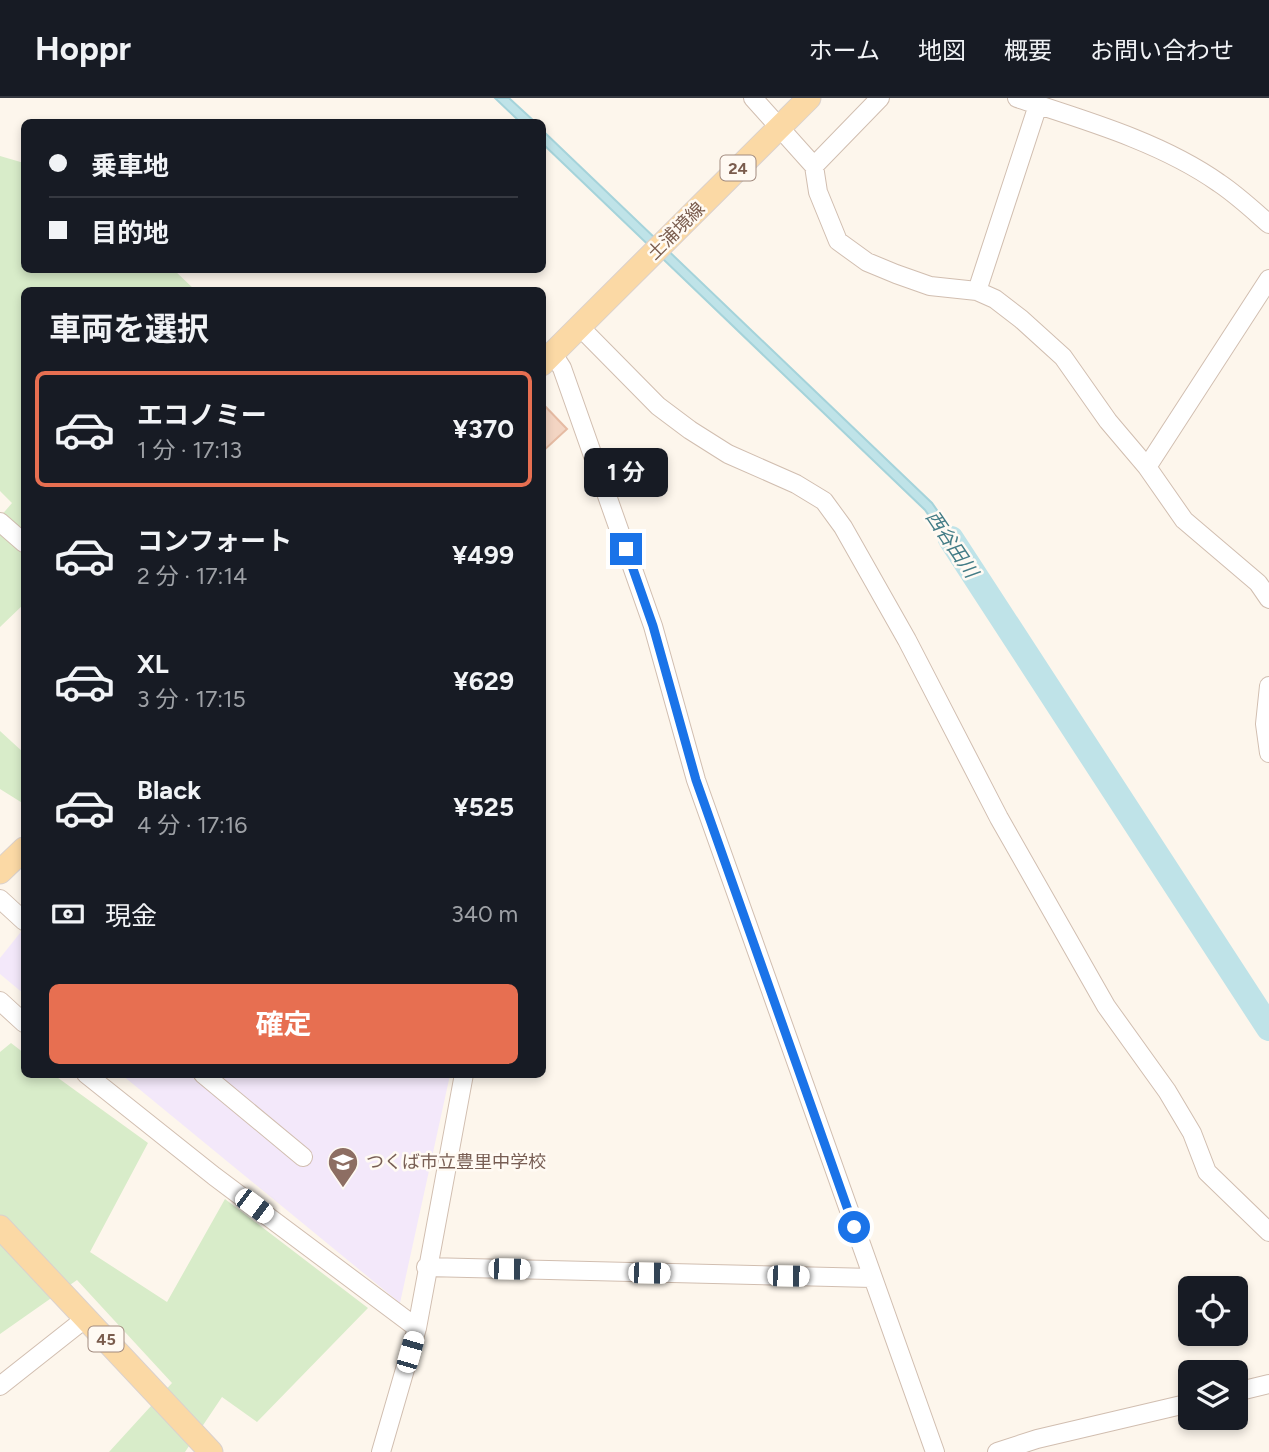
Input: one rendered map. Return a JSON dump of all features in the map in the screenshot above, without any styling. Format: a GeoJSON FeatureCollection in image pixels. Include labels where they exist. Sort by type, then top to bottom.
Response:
{"type":"FeatureCollection","features":[{"type":"Feature","properties":{"kind":"main road","name":"土浦境線"},"geometry":{"type":"LineString","coordinates":[[548,359],[809,98]]}},
{"type":"Feature","properties":{"kind":"main road"},"geometry":{"type":"LineString","coordinates":[[0,872],[21,852]]}},
{"type":"Feature","properties":{"kind":"main road","name":"45"},"geometry":{"type":"LineString","coordinates":[[0,1227],[211,1452]]}},
{"type":"Feature","properties":{"kind":"street"},"geometry":{"type":"LineString","coordinates":[[753,98],[814,166],[818,192],[838,241],[867,262],[896,274],[930,286],[977,291],[995,299],[1058,351],[1184,520],[1258,583],[1269,599]]}},
{"type":"Feature","properties":{"kind":"street"},"geometry":{"type":"LineString","coordinates":[[814,166],[880,98]]}},
{"type":"Feature","properties":{"kind":"street"},"geometry":{"type":"LineString","coordinates":[[1017,98],[1135,141],[1184,163],[1218,182],[1269,224]]}},
{"type":"Feature","properties":{"kind":"street"},"geometry":{"type":"LineString","coordinates":[[977,291],[1038,105]]}},
{"type":"Feature","properties":{"kind":"street"},"geometry":{"type":"LineString","coordinates":[[1147,467],[1269,279]]}},
{"type":"Feature","properties":{"kind":"street"},"geometry":{"type":"LineString","coordinates":[[580,327],[658,406],[690,430],[728,454],[796,484],[824,501],[843,527],[907,640],[999,818],[1105,1006],[1167,1091],[1192,1133],[1207,1172],[1269,1232]]}},
{"type":"Feature","properties":{"kind":"street"},"geometry":{"type":"LineString","coordinates":[[548,359],[562,368],[653,626],[696,780],[935,1452]]}},
{"type":"Feature","properties":{"kind":"street"},"geometry":{"type":"LineString","coordinates":[[0,522],[21,540]]}},
{"type":"Feature","properties":{"kind":"street"},"geometry":{"type":"LineString","coordinates":[[1269,686],[1265,724],[1269,753]]}},
{"type":"Feature","properties":{"kind":"street"},"geometry":{"type":"LineString","coordinates":[[0,899],[21,917]]}},
{"type":"Feature","properties":{"kind":"street"},"geometry":{"type":"LineString","coordinates":[[0,1002],[21,1020]]}},
{"type":"Feature","properties":{"kind":"street"},"geometry":{"type":"LineString","coordinates":[[91,1078],[214,1176],[417,1328]]}},
{"type":"Feature","properties":{"kind":"street"},"geometry":{"type":"LineString","coordinates":[[208,1078],[303,1157]]}},
{"type":"Feature","properties":{"kind":"street"},"geometry":{"type":"LineString","coordinates":[[382,1452],[417,1328],[426,1267],[463,1078]]}},
{"type":"Feature","properties":{"kind":"street"},"geometry":{"type":"LineString","coordinates":[[426,1267],[872,1278]]}},
{"type":"Feature","properties":{"kind":"street"},"geometry":{"type":"LineString","coordinates":[[0,1386],[86,1318]]}},
{"type":"Feature","properties":{"kind":"street"},"geometry":{"type":"LineString","coordinates":[[1248,1389],[1269,1384]]}},
{"type":"Feature","properties":{"kind":"street"},"geometry":{"type":"LineString","coordinates":[[997,1452],[1037,1439],[1178,1406]]}},
{"type":"Feature","properties":{"kind":"shaded area"},"geometry":{"type":"Polygon","coordinates":[[[21,932],[21,992],[0,974],[0,958],[21,932]]]}},
{"type":"Feature","properties":{"kind":"shaded area","name":"つくば市立豊里中学校"},"geometry":{"type":"Polygon","coordinates":[[[126,1078],[449,1078],[400,1303],[126,1078]]]}},
{"type":"Feature","properties":{"kind":"green space"},"geometry":{"type":"Polygon","coordinates":[[[0,156],[21,162],[21,273],[177,273],[192,287],[21,287],[21,607],[0,627],[0,517],[12,503],[0,491],[0,156]]]}},
{"type":"Feature","properties":{"kind":"green space"},"geometry":{"type":"Polygon","coordinates":[[[0,731],[21,750],[21,802],[0,789],[0,731]]]}},
{"type":"Feature","properties":{"kind":"green space"},"geometry":{"type":"Polygon","coordinates":[[[11,1043],[21,1051],[21,1078],[58,1078],[148,1143],[90,1252],[167,1302],[225,1199],[368,1308],[257,1422],[222,1397],[185,1452],[109,1452],[172,1383],[77,1280],[0,1334],[0,1052],[11,1043]]]}},
{"type":"Feature","properties":{"kind":"water"},"geometry":{"type":"Polygon","coordinates":[[[495,98],[509,98],[532,119],[517,119],[495,98]]]}},
{"type":"Feature","properties":{"kind":"water"},"geometry":{"type":"Polygon","coordinates":[[[546,134],[932,503],[976,566],[967,571],[925,510],[546,147],[546,134]]]}},
{"type":"Feature","properties":{"kind":"building"},"geometry":{"type":"Polygon","coordinates":[[[546,407],[567,429],[546,448],[546,407]]]}},
{"type":"Feature","properties":{"kind":"waterway","name":"西谷田川"},"geometry":{"type":"LineString","coordinates":[[951,539],[1269,1028]]}},
{"type":"Feature","properties":{"kind":"place","name":"つくば市立豊里中学校"},"geometry":{"type":"Point","coordinates":[343,1189]}},
{"type":"Feature","properties":{"kind":"route"},"geometry":{"type":"LineString","coordinates":[[626,549],[653,626],[696,780],[854,1227]]}}]}
